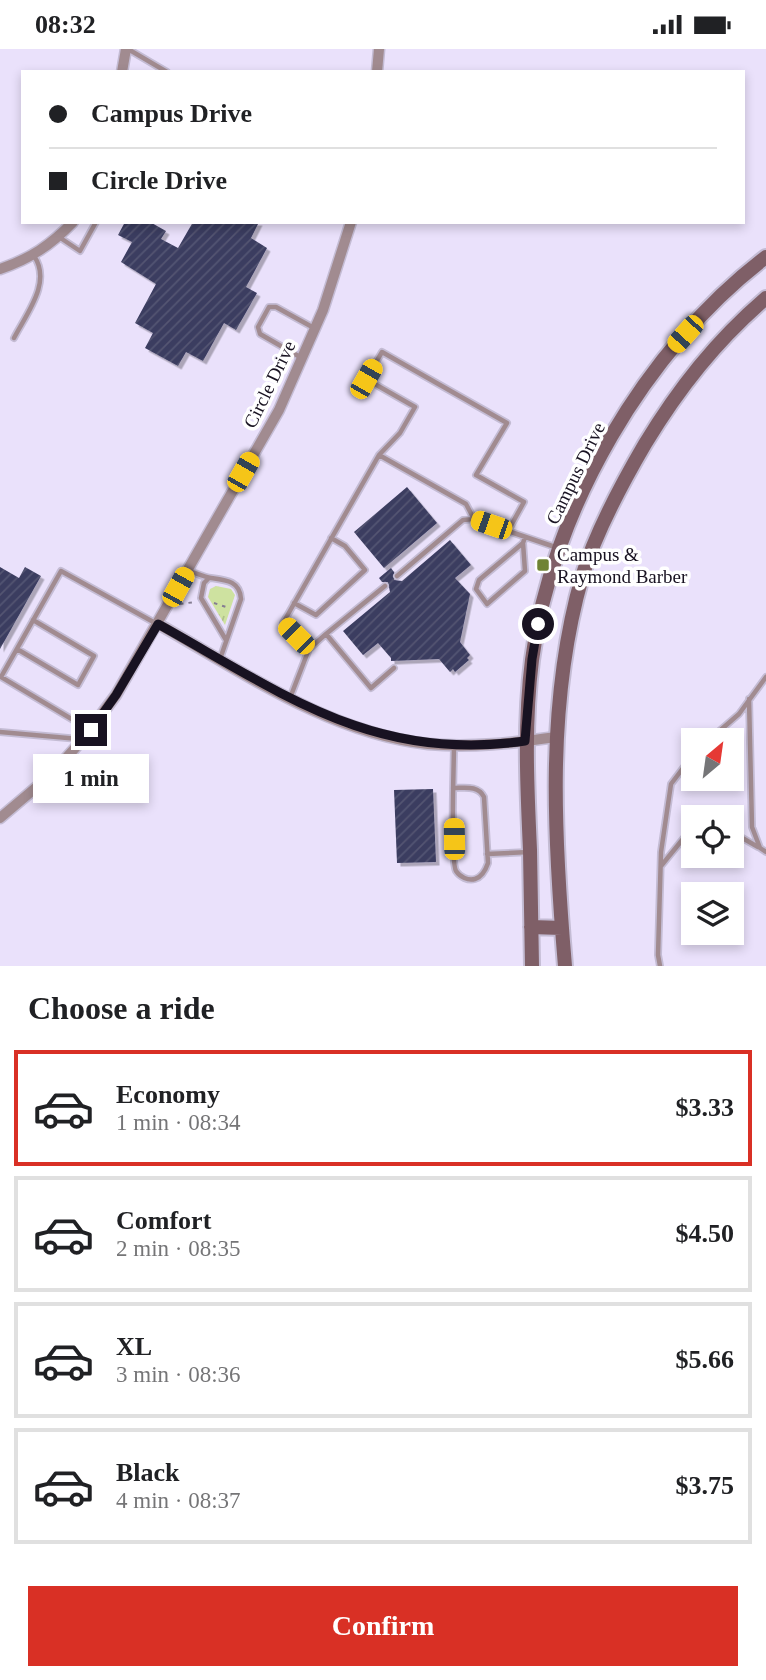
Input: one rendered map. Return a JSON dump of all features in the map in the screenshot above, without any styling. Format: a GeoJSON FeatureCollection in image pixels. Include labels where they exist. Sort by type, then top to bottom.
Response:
{"type":"FeatureCollection","features":[{"type":"Feature","properties":{"kind":"main road","name":"Campus Drive"},"geometry":{"type":"LineString","coordinates":[[532,966],[525,741],[532,659],[545,592],[579,498],[637,397],[668,353],[702,316],[731,286],[766,257]]}},
{"type":"Feature","properties":{"kind":"main road"},"geometry":{"type":"LineString","coordinates":[[565,966],[556,737],[568,634],[582,577],[592,549],[628,474],[665,411],[713,347],[766,298]]}},
{"type":"Feature","properties":{"kind":"main road"},"geometry":{"type":"LineString","coordinates":[[531,927],[562,928]]}},
{"type":"Feature","properties":{"kind":"street"},"geometry":{"type":"LineString","coordinates":[[122,70],[127,49]]}},
{"type":"Feature","properties":{"kind":"street"},"geometry":{"type":"LineString","coordinates":[[377,70],[379,49]]}},
{"type":"Feature","properties":{"kind":"street"},"geometry":{"type":"LineString","coordinates":[[0,269],[33,255],[71,224]]}},
{"type":"Feature","properties":{"kind":"street","name":"Circle Drive"},"geometry":{"type":"LineString","coordinates":[[0,818],[21,803],[52,774],[83,740],[116,695],[158,624],[279,410],[315,328],[350,224]]}},
{"type":"Feature","properties":{"kind":"street"},"geometry":{"type":"LineString","coordinates":[[158,624],[289,699],[355,727],[428,744],[506,744],[556,737]]}},
{"type":"Feature","properties":{"kind":"lane"},"geometry":{"type":"LineString","coordinates":[[127,49],[164,70]]}},
{"type":"Feature","properties":{"kind":"lane"},"geometry":{"type":"LineString","coordinates":[[58,237],[80,251],[95,224]]}},
{"type":"Feature","properties":{"kind":"lane"},"geometry":{"type":"LineString","coordinates":[[14,338],[41,285],[40,265],[33,255]]}},
{"type":"Feature","properties":{"kind":"lane"},"geometry":{"type":"LineString","coordinates":[[302,358],[260,334],[258,327],[269,307],[276,307],[315,328]]}},
{"type":"Feature","properties":{"kind":"lane"},"geometry":{"type":"LineString","coordinates":[[309,649],[283,623],[379,455],[400,433],[415,407],[366,379],[382,352],[507,423],[476,475],[524,502],[508,531]]}},
{"type":"Feature","properties":{"kind":"lane"},"geometry":{"type":"LineString","coordinates":[[379,455],[466,504],[474,519]]}},
{"type":"Feature","properties":{"kind":"lane"},"geometry":{"type":"LineString","coordinates":[[397,576],[463,520],[474,519],[508,531],[524,540],[560,549]]}},
{"type":"Feature","properties":{"kind":"lane"},"geometry":{"type":"LineString","coordinates":[[294,603],[316,615],[365,571],[345,546],[331,538]]}},
{"type":"Feature","properties":{"kind":"lane"},"geometry":{"type":"LineString","coordinates":[[524,540],[525,572],[487,604],[476,589],[479,580],[524,540]]}},
{"type":"Feature","properties":{"kind":"lane"},"geometry":{"type":"LineString","coordinates":[[188,570],[209,578],[232,582],[240,591],[240,599],[220,659]]}},
{"type":"Feature","properties":{"kind":"lane"},"geometry":{"type":"LineString","coordinates":[[91,730],[1,677],[61,571],[158,624]]}},
{"type":"Feature","properties":{"kind":"lane"},"geometry":{"type":"LineString","coordinates":[[209,578],[204,583],[201,598],[226,641]]}},
{"type":"Feature","properties":{"kind":"lane"},"geometry":{"type":"LineString","coordinates":[[289,699],[309,649],[385,586]]}},
{"type":"Feature","properties":{"kind":"lane"},"geometry":{"type":"LineString","coordinates":[[17,649],[78,685],[94,656],[33,620]]}},
{"type":"Feature","properties":{"kind":"lane"},"geometry":{"type":"LineString","coordinates":[[326,634],[371,688],[394,668]]}},
{"type":"Feature","properties":{"kind":"lane"},"geometry":{"type":"LineString","coordinates":[[723,728],[739,714],[766,677]]}},
{"type":"Feature","properties":{"kind":"lane"},"geometry":{"type":"LineString","coordinates":[[750,699],[752,827],[760,848]]}},
{"type":"Feature","properties":{"kind":"lane"},"geometry":{"type":"LineString","coordinates":[[0,732],[83,740]]}},
{"type":"Feature","properties":{"kind":"lane"},"geometry":{"type":"LineString","coordinates":[[453,788],[476,789],[482,792],[484,797],[487,854],[485,870],[474,879],[467,879],[456,870],[453,788],[454,744]]}},
{"type":"Feature","properties":{"kind":"lane"},"geometry":{"type":"LineString","coordinates":[[660,966],[660,867],[671,784],[681,771]]}},
{"type":"Feature","properties":{"kind":"lane"},"geometry":{"type":"LineString","coordinates":[[744,839],[766,852]]}},
{"type":"Feature","properties":{"kind":"lane"},"geometry":{"type":"LineString","coordinates":[[660,867],[681,841]]}},
{"type":"Feature","properties":{"kind":"lane"},"geometry":{"type":"LineString","coordinates":[[487,854],[530,852]]}},
{"type":"Feature","properties":{"kind":"green space"},"geometry":{"type":"Polygon","coordinates":[[[216,586],[231,589],[235,595],[225,625],[208,597],[210,589],[216,586]]]}},
{"type":"Feature","properties":{"kind":"building"},"geometry":{"type":"Polygon","coordinates":[[[124,224],[154,224],[166,231],[161,239],[178,248],[192,224],[258,224],[251,238],[267,248],[246,287],[257,293],[236,330],[224,323],[203,361],[186,352],[178,366],[145,348],[153,333],[135,323],[156,284],[121,262],[132,242],[118,235],[124,224]]]}},
{"type":"Feature","properties":{"kind":"building"},"geometry":{"type":"Polygon","coordinates":[[[407,487],[437,523],[384,568],[354,532],[407,487]]]}},
{"type":"Feature","properties":{"kind":"building"},"geometry":{"type":"Polygon","coordinates":[[[450,540],[471,565],[455,578],[470,594],[460,642],[470,655],[467,658],[469,660],[455,672],[453,669],[450,672],[439,659],[391,661],[378,643],[363,655],[343,631],[390,592],[388,582],[382,582],[379,578],[391,568],[394,580],[402,581],[450,540]]]}},
{"type":"Feature","properties":{"kind":"building"},"geometry":{"type":"Polygon","coordinates":[[[0,567],[19,578],[25,567],[41,576],[0,649],[0,567]]]}},
{"type":"Feature","properties":{"kind":"building"},"geometry":{"type":"Polygon","coordinates":[[[433,789],[436,862],[397,863],[394,790],[433,789]]]}},
{"type":"Feature","properties":{"kind":"place","name":"Campus & Raymond Barber"},"geometry":{"type":"Point","coordinates":[543,565]}},
{"type":"Feature","properties":{"kind":"route"},"geometry":{"type":"LineString","coordinates":[[91,730],[116,695],[158,624],[289,699],[355,727],[428,744],[506,744],[525,741],[538,624]]}}]}
